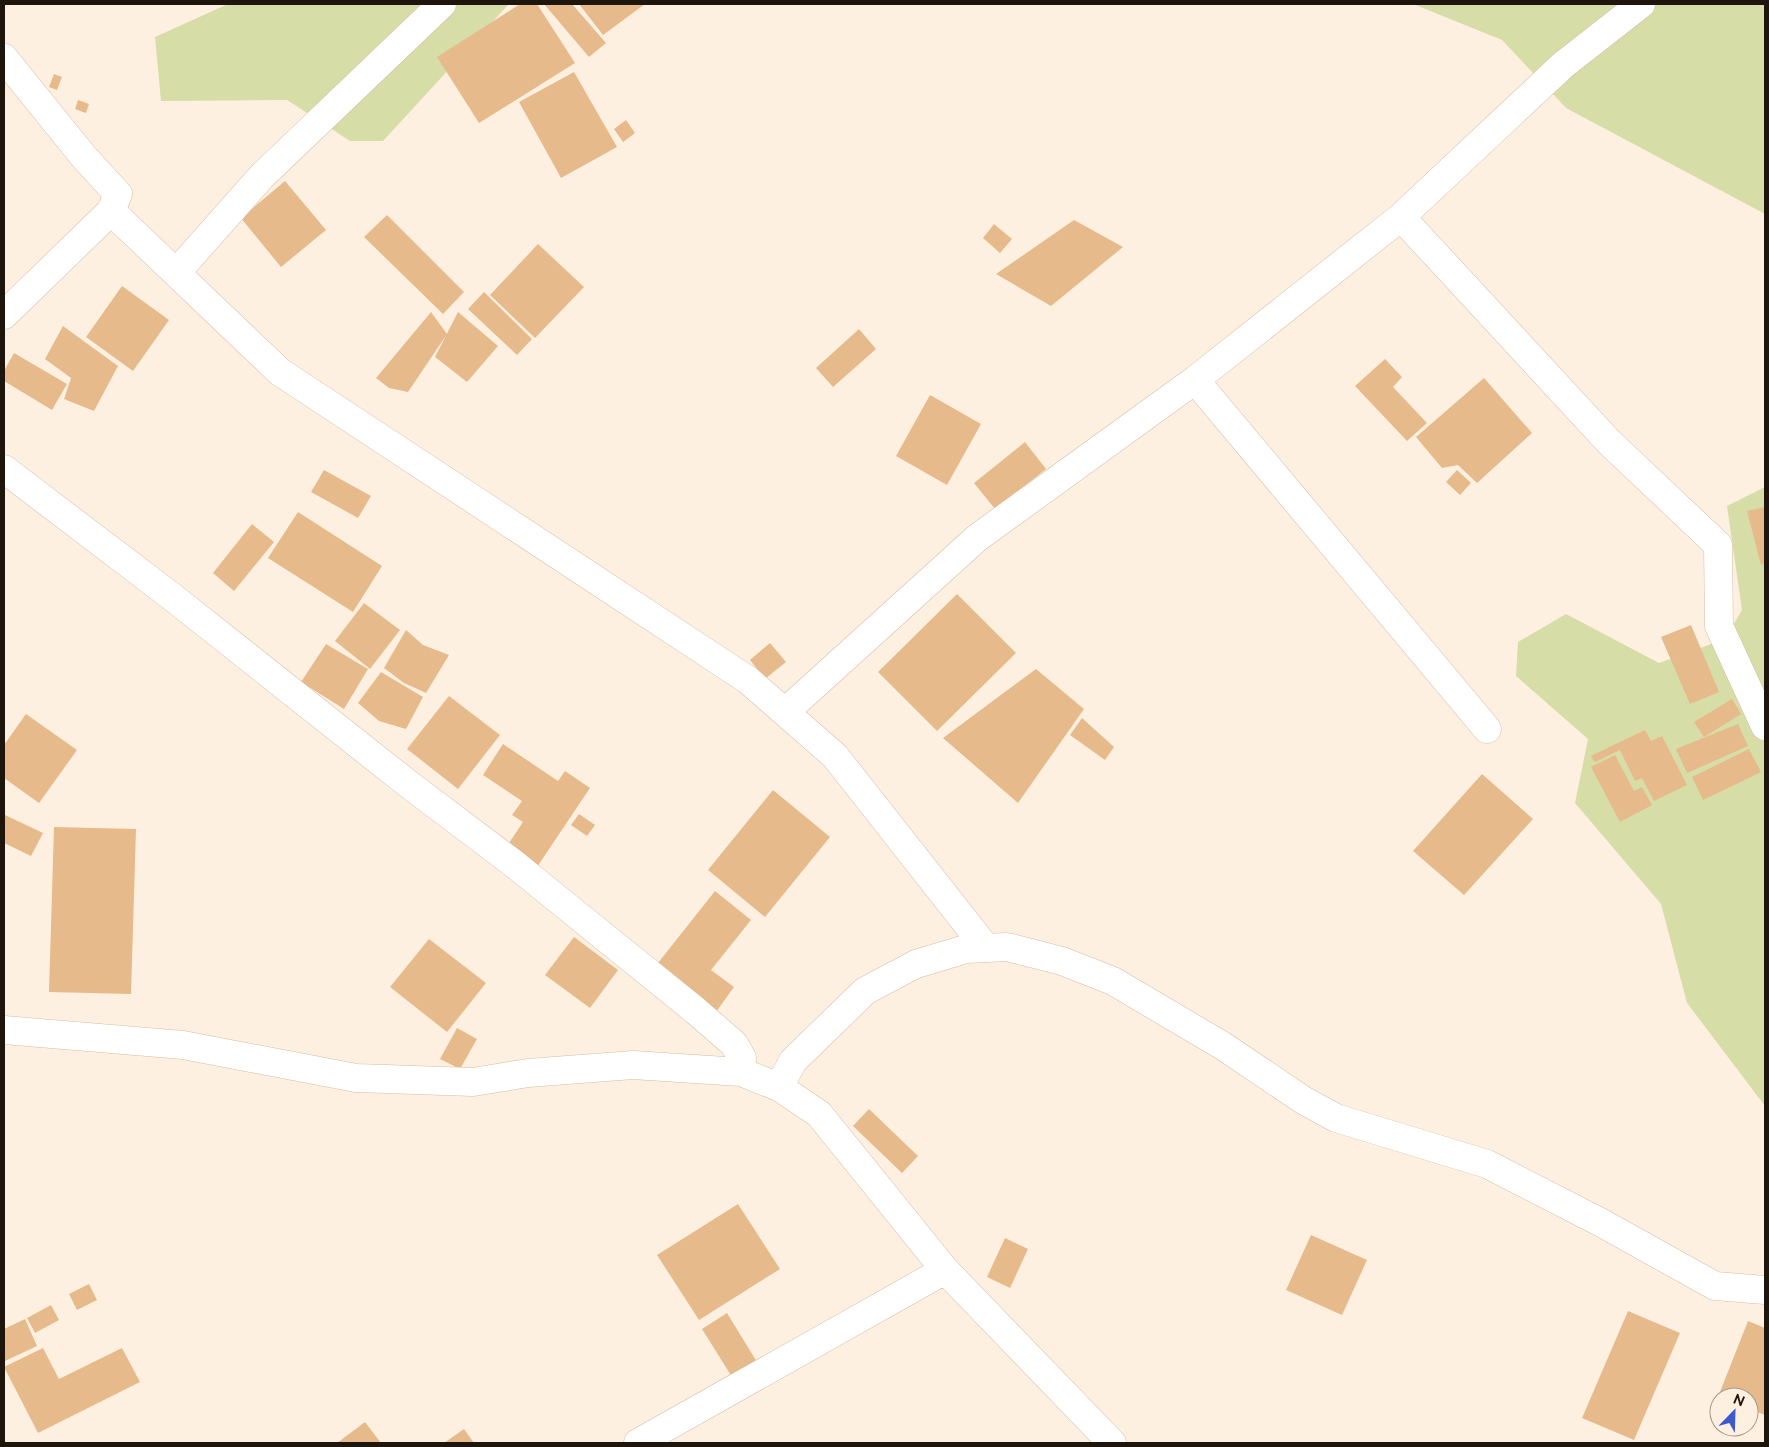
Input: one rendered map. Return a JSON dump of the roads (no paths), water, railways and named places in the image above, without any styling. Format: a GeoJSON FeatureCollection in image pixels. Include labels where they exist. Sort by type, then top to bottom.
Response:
{"type":"FeatureCollection","features":[{"type":"Feature","properties":{"kind":"street"},"geometry":{"type":"LineString","coordinates":[[176,273],[261,177],[442,4]]}},
{"type":"Feature","properties":{"kind":"street"},"geometry":{"type":"LineString","coordinates":[[785,712],[977,538],[1195,380],[1401,217],[1564,65],[1641,4]]}},
{"type":"Feature","properties":{"kind":"street"},"geometry":{"type":"LineString","coordinates":[[4,58],[84,157],[118,194],[111,212],[4,315]]}},
{"type":"Feature","properties":{"kind":"street"},"geometry":{"type":"LineString","coordinates":[[111,212],[280,372],[748,680],[835,756],[986,948]]}},
{"type":"Feature","properties":{"kind":"street"},"geometry":{"type":"LineString","coordinates":[[1401,217],[1609,442],[1718,545],[1719,626],[1765,726]]}},
{"type":"Feature","properties":{"kind":"street"},"geometry":{"type":"LineString","coordinates":[[1195,380],[1487,730]]}},
{"type":"Feature","properties":{"kind":"street"},"geometry":{"type":"LineString","coordinates":[[4,469],[171,596],[407,784],[514,863],[696,1011],[734,1044],[742,1058],[741,1072]]}},
{"type":"Feature","properties":{"kind":"street"},"geometry":{"type":"LineString","coordinates":[[779,1087],[793,1060],[866,991],[916,964],[966,949],[1007,947],[1062,961],[1112,981],[1223,1046],[1303,1100],[1336,1118],[1488,1164],[1600,1222],[1715,1286],[1765,1290]]}},
{"type":"Feature","properties":{"kind":"street"},"geometry":{"type":"LineString","coordinates":[[4,1030],[183,1046],[356,1078],[473,1082],[528,1073],[633,1065],[741,1072],[779,1087],[819,1114],[946,1270],[1112,1443]]}},
{"type":"Feature","properties":{"kind":"street"},"geometry":{"type":"LineString","coordinates":[[638,1443],[946,1270]]}}]}
